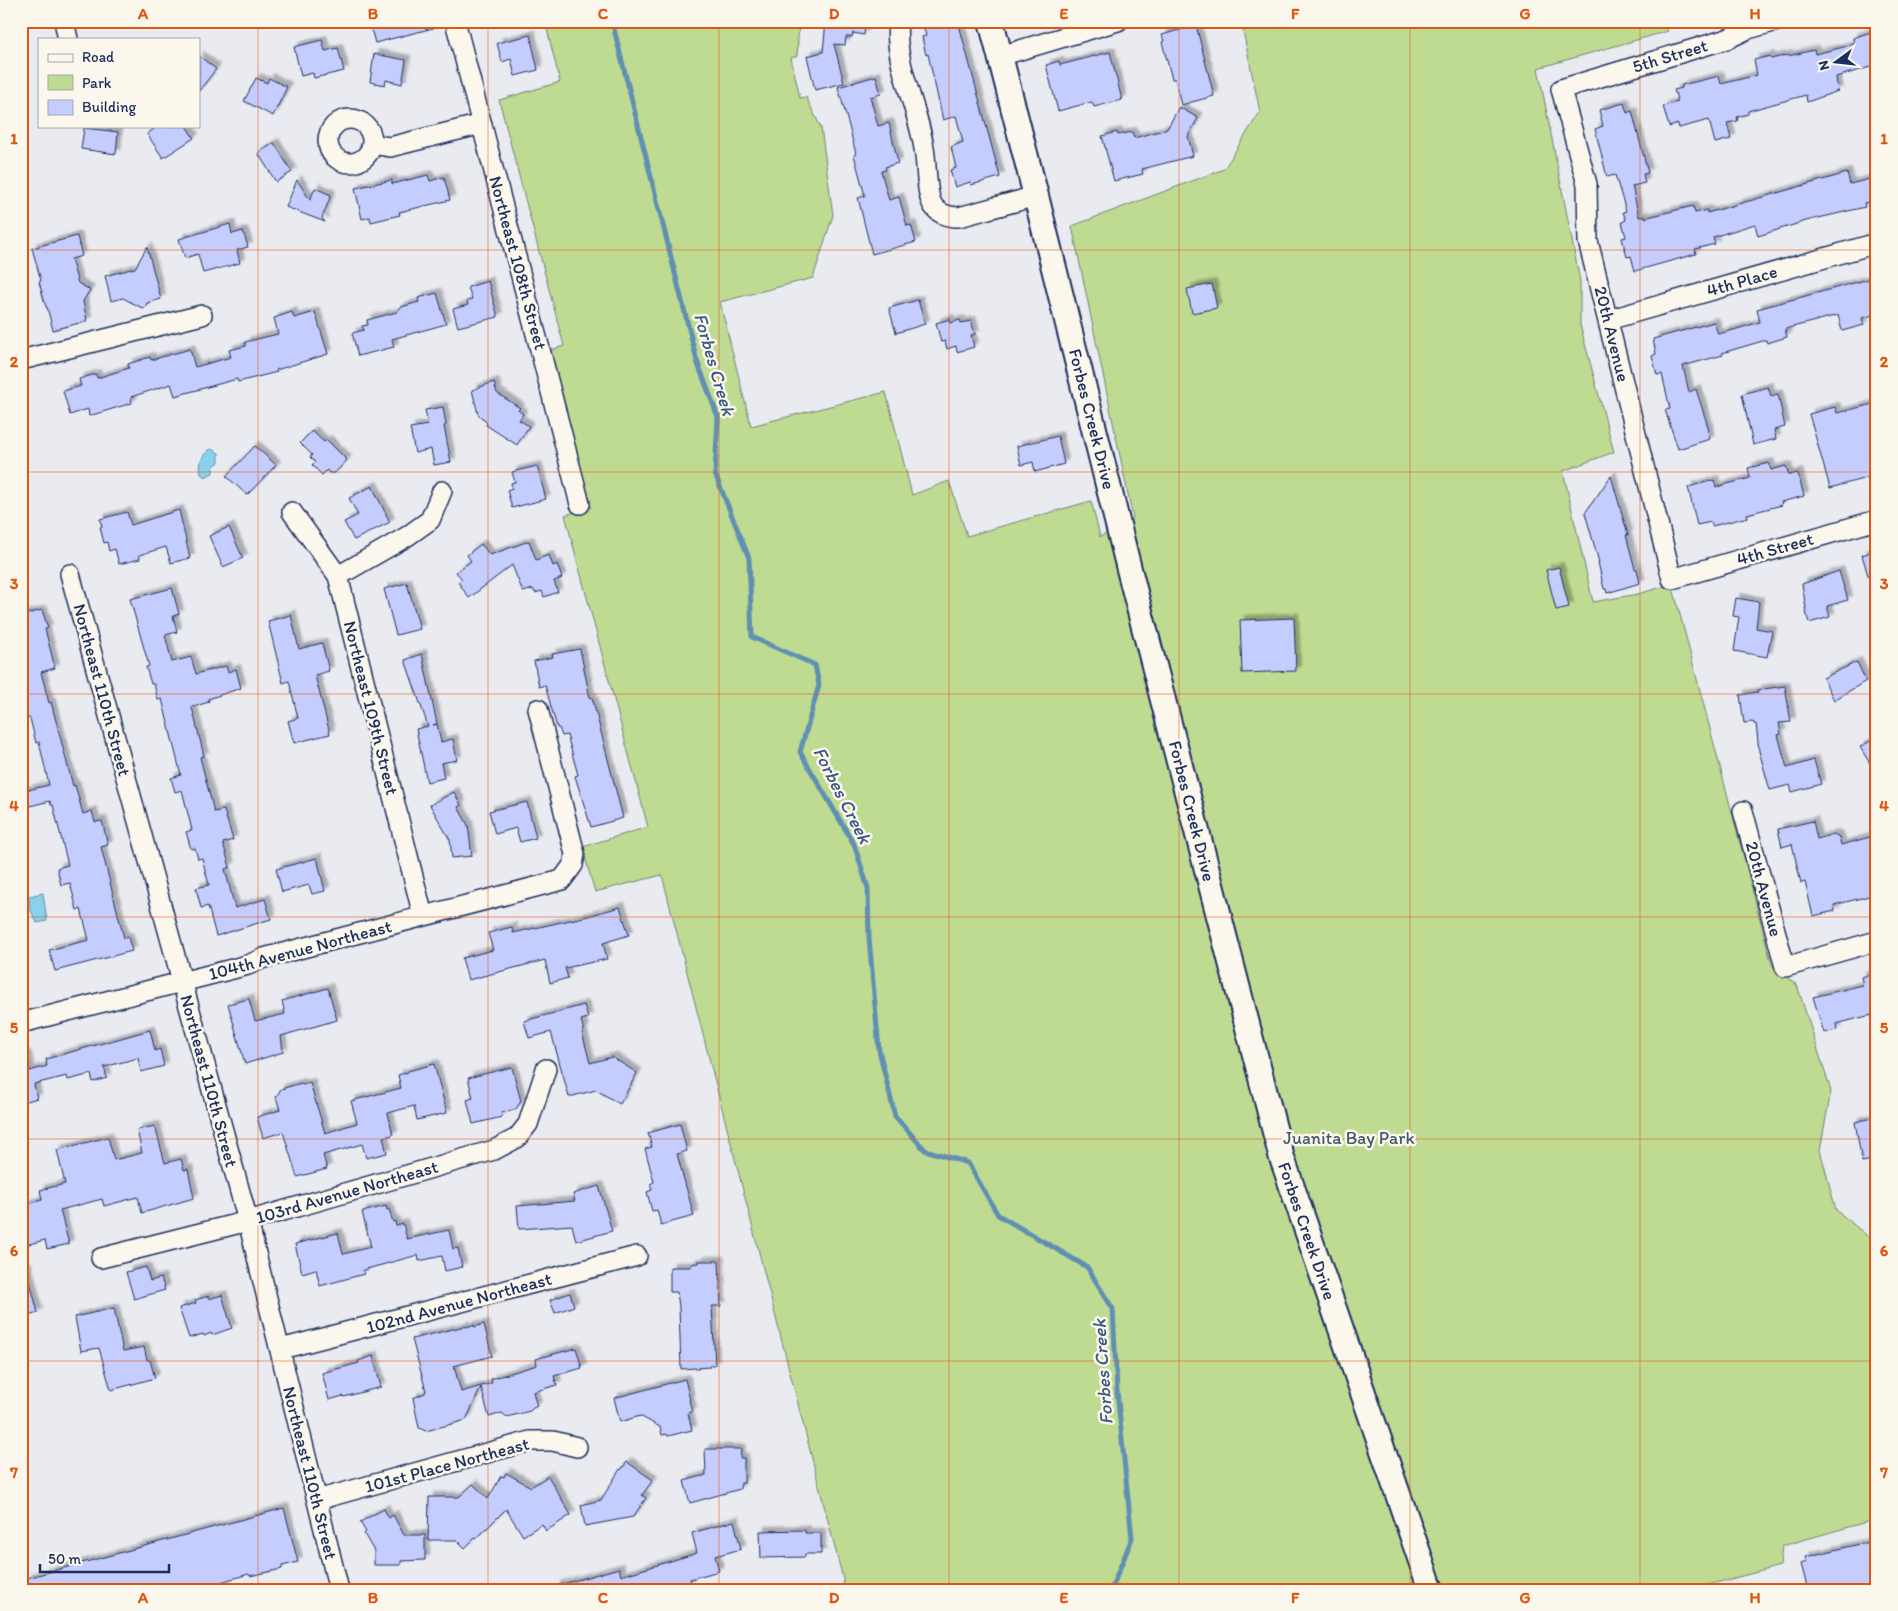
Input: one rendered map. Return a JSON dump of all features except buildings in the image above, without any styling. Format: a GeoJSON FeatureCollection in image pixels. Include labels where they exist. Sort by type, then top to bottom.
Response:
{"type":"FeatureCollection","features":[{"type":"Feature","properties":{"kind":"street"},"geometry":{"type":"LineString","coordinates":[[64,21],[68,38]]}},
{"type":"Feature","properties":{"kind":"street","name":"Northeast 108th Street"},"geometry":{"type":"LineString","coordinates":[[455,21],[580,504]]}},
{"type":"Feature","properties":{"kind":"street"},"geometry":{"type":"LineString","coordinates":[[898,21],[898,46],[924,148],[930,199],[935,208],[949,216],[959,217],[1036,196]]}},
{"type":"Feature","properties":{"kind":"street","name":"Forbes Creek Drive"},"geometry":{"type":"LineString","coordinates":[[991,21],[1129,569],[1281,1155],[1431,1590]]}},
{"type":"Feature","properties":{"kind":"street"},"geometry":{"type":"LineString","coordinates":[[1000,56],[1118,21]]}},
{"type":"Feature","properties":{"kind":"street","name":"5th Street"},"geometry":{"type":"LineString","coordinates":[[1561,89],[1727,39],[1746,25],[1777,21]]}},
{"type":"Feature","properties":{"kind":"street","name":"20th Avenue"},"geometry":{"type":"LineString","coordinates":[[1561,89],[1587,184],[1588,241],[1672,578]]}},
{"type":"Feature","properties":{"kind":"street"},"geometry":{"type":"LineString","coordinates":[[372,144],[390,147],[482,124]]}},
{"type":"Feature","properties":{"kind":"street","name":"4th Place"},"geometry":{"type":"LineString","coordinates":[[1608,320],[1877,242]]}},
{"type":"Feature","properties":{"kind":"street"},"geometry":{"type":"LineString","coordinates":[[21,360],[202,315]]}},
{"type":"Feature","properties":{"kind":"street"},"geometry":{"type":"LineString","coordinates":[[338,576],[406,537],[430,520],[442,492]]}},
{"type":"Feature","properties":{"kind":"street","name":"Northeast 109th Street"},"geometry":{"type":"LineString","coordinates":[[292,512],[338,576],[423,916]]}},
{"type":"Feature","properties":{"kind":"street","name":"4th Street"},"geometry":{"type":"LineString","coordinates":[[1672,578],[1877,520]]}},
{"type":"Feature","properties":{"kind":"street","name":"Northeast 110th Street"},"geometry":{"type":"LineString","coordinates":[[70,574],[248,1221],[339,1590]]}},
{"type":"Feature","properties":{"kind":"street","name":"104th Avenue Northeast"},"geometry":{"type":"LineString","coordinates":[[21,1023],[248,965],[264,958],[562,880],[572,865],[575,854],[538,709]]}},
{"type":"Feature","properties":{"kind":"street","name":"20th Avenue"},"geometry":{"type":"LineString","coordinates":[[1744,811],[1786,967],[1877,942]]}},
{"type":"Feature","properties":{"kind":"street","name":"103rd Avenue Northeast"},"geometry":{"type":"LineString","coordinates":[[101,1258],[248,1221],[494,1150],[517,1138],[528,1124],[546,1069]]}},
{"type":"Feature","properties":{"kind":"street","name":"102nd Avenue Northeast"},"geometry":{"type":"LineString","coordinates":[[281,1349],[636,1256]]}},
{"type":"Feature","properties":{"kind":"street","name":"101st Place Northeast"},"geometry":{"type":"LineString","coordinates":[[317,1500],[530,1441],[553,1441],[577,1447]]}},
{"type":"Feature","properties":{"kind":"green space","name":"Juanita Bay Park"},"geometry":{"type":"Polygon","coordinates":[[[545,21],[799,21],[797,56],[791,58],[800,98],[806,97],[821,128],[833,215],[813,278],[720,302],[751,426],[886,392],[912,495],[949,481],[967,536],[1091,501],[1100,537],[1133,518],[1072,226],[1224,169],[1260,112],[1241,21],[1664,21],[1668,31],[1538,68],[1580,281],[1580,325],[1614,452],[1563,471],[1593,602],[1638,594],[1672,584],[1772,965],[1797,985],[1831,1091],[1820,1150],[1836,1210],[1877,1244],[1877,1519],[1782,1546],[1780,1566],[1689,1590],[844,1590],[843,1579],[662,875],[595,892],[582,847],[648,827],[565,515],[589,508],[547,351],[564,346],[499,100],[560,82],[545,21]]]}},
{"type":"Feature","properties":{"kind":"water"},"geometry":{"type":"Polygon","coordinates":[[[211,449],[219,453],[219,462],[213,467],[213,473],[205,477],[201,474],[200,467],[203,456],[211,449]]]}},
{"type":"Feature","properties":{"kind":"water"},"geometry":{"type":"Polygon","coordinates":[[[43,893],[47,921],[37,923],[30,909],[29,896],[43,893]]]}},
{"type":"Feature","properties":{"kind":"waterway","name":"Forbes Creek"},"geometry":{"type":"LineString","coordinates":[[612,21],[697,361],[718,417],[715,474],[749,558],[752,637],[815,665],[819,685],[800,752],[854,844],[868,888],[869,938],[879,1050],[895,1116],[925,1150],[968,1163],[998,1215],[1087,1267],[1113,1309],[1117,1391],[1132,1538],[1111,1590]]}}]}
